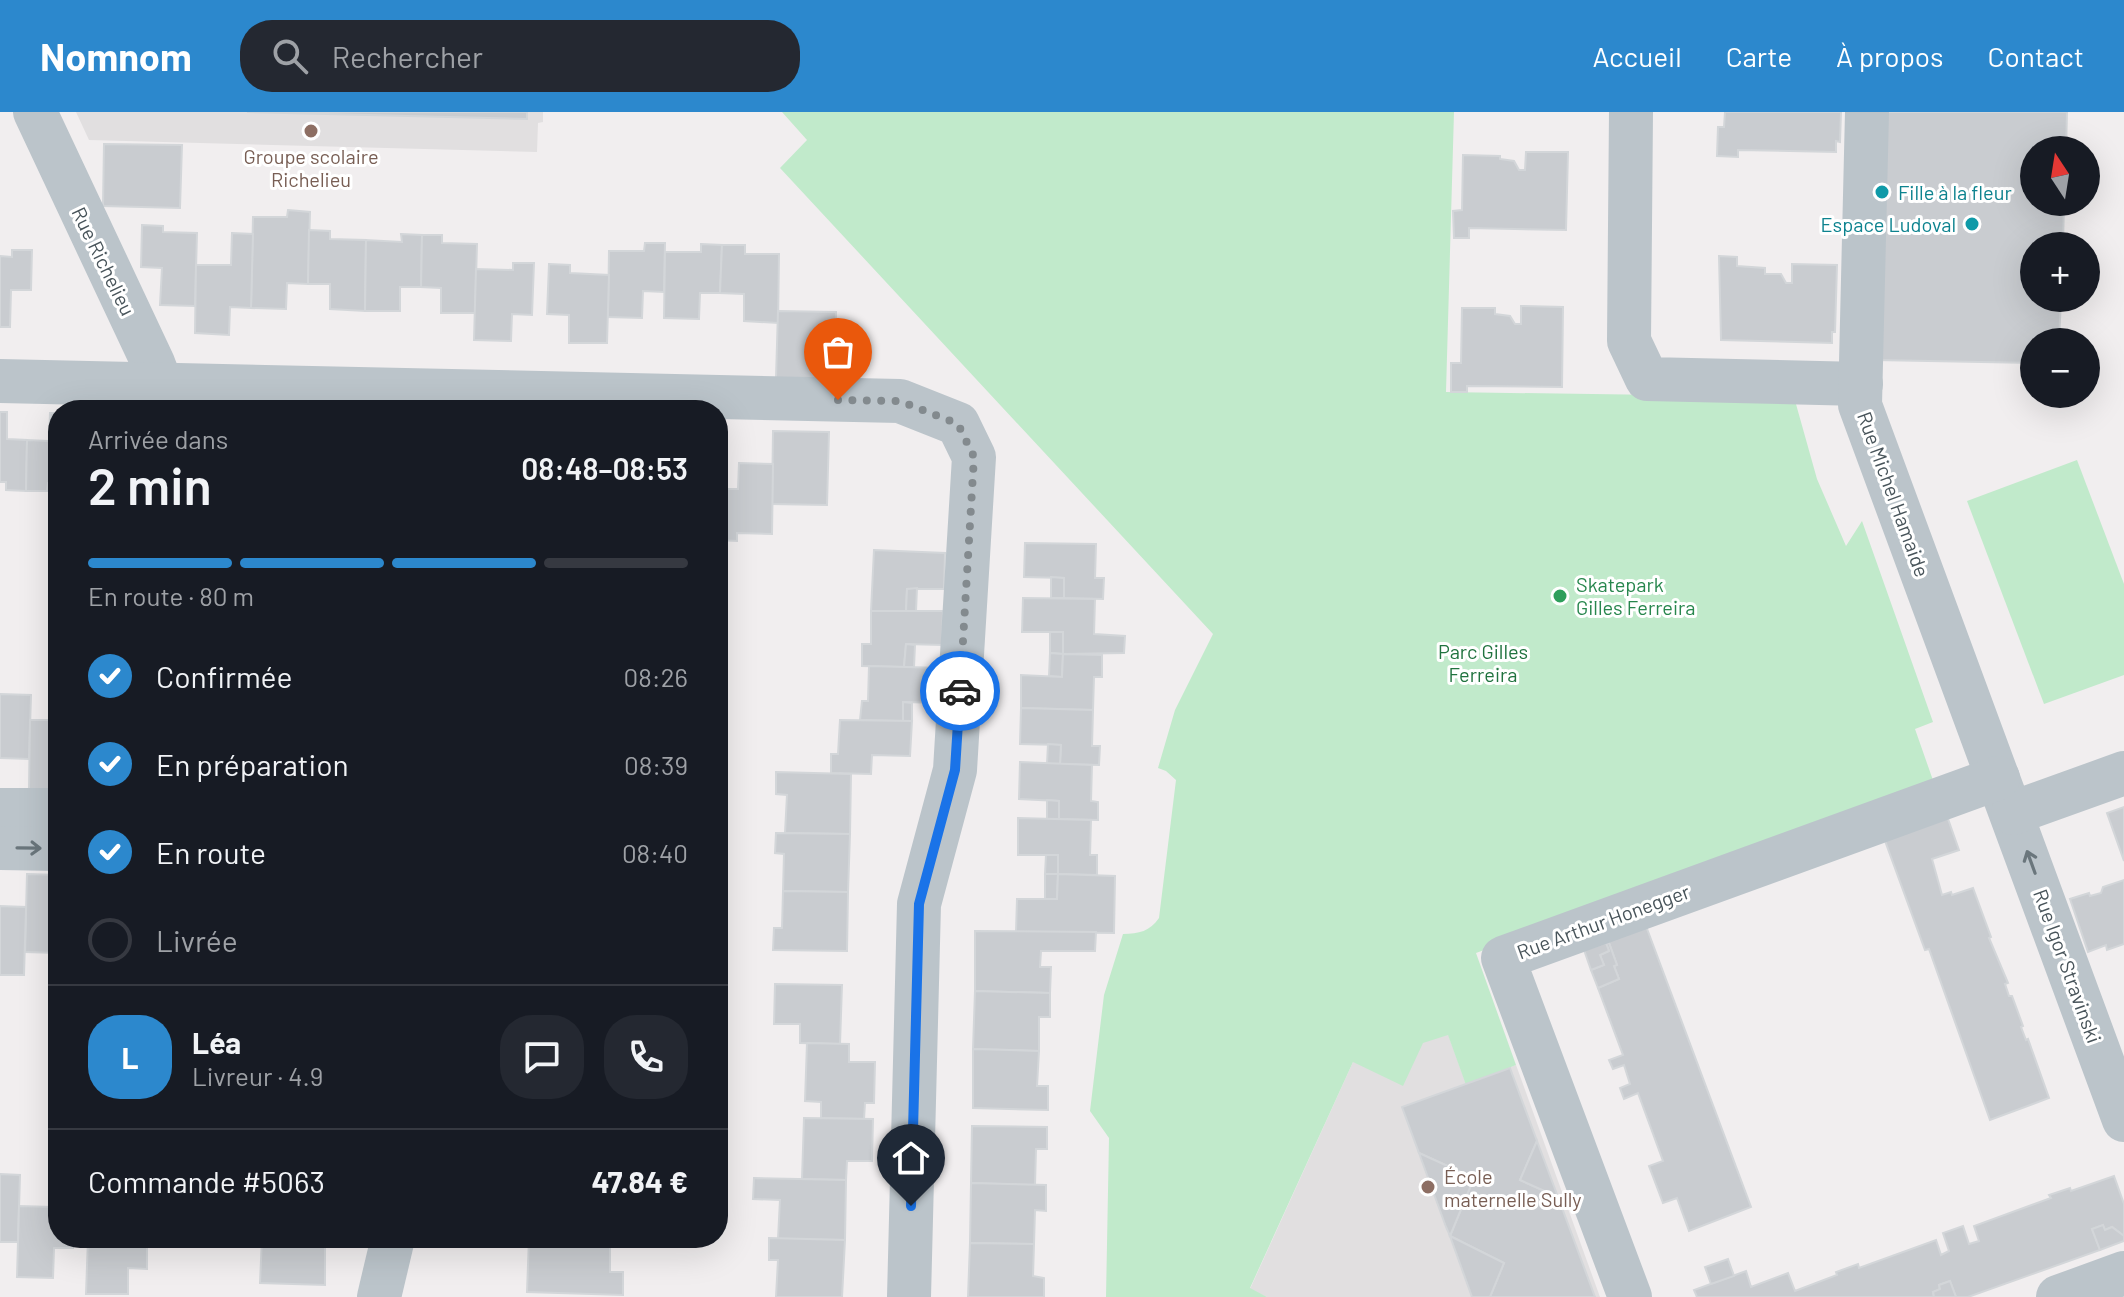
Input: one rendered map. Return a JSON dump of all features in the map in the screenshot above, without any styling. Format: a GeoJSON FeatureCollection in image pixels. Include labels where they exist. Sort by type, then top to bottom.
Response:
{"type":"FeatureCollection","features":[{"type":"Feature","properties":{"kind":"street","name":"Rue Richelieu"},"geometry":{"type":"LineString","coordinates":[[35,112],[166,397]]}},
{"type":"Feature","properties":{"kind":"street"},"geometry":{"type":"LineString","coordinates":[[1631,112],[1629,341],[1647,379],[1861,384]]}},
{"type":"Feature","properties":{"kind":"street","name":"Rue Michel Hamaide"},"geometry":{"type":"LineString","coordinates":[[1867,112],[1860,405],[2006,796]]}},
{"type":"Feature","properties":{"kind":"street"},"geometry":{"type":"LineString","coordinates":[[0,381],[166,397],[716,400]]}},
{"type":"Feature","properties":{"kind":"street"},"geometry":{"type":"LineString","coordinates":[[728,400],[900,401],[958,424],[974,457],[955,770],[919,904],[909,1297]]}},
{"type":"Feature","properties":{"kind":"street"},"geometry":{"type":"LineString","coordinates":[[2006,796],[2124,773]]}},
{"type":"Feature","properties":{"kind":"street","name":"Rue Igor Stravinski"},"geometry":{"type":"LineString","coordinates":[[2006,796],[2124,1120]]}},
{"type":"Feature","properties":{"kind":"street","name":"Rue Arthur Honegger"},"geometry":{"type":"LineString","coordinates":[[1630,1297],[1503,958],[2006,796]]}},
{"type":"Feature","properties":{"kind":"street"},"geometry":{"type":"LineString","coordinates":[[0,810],[48,810]]}},
{"type":"Feature","properties":{"kind":"street"},"geometry":{"type":"LineString","coordinates":[[0,848],[48,849]]}},
{"type":"Feature","properties":{"kind":"street"},"geometry":{"type":"LineString","coordinates":[[379,1297],[391,1248]]}},
{"type":"Feature","properties":{"kind":"street"},"geometry":{"type":"LineString","coordinates":[[2058,1297],[2124,1273]]}},
{"type":"Feature","properties":{"kind":"shaded area","name":"Groupe scolaire Richelieu"},"geometry":{"type":"Polygon","coordinates":[[[76,112],[543,112],[543,122],[538,123],[537,152],[89,140],[76,112]]]}},
{"type":"Feature","properties":{"kind":"shaded area","name":"École maternelle Sully"},"geometry":{"type":"Polygon","coordinates":[[[1448,1034],[1466,1084],[1516,1065],[1600,1297],[1267,1297],[1250,1289],[1353,1062],[1448,1034]]]}},
{"type":"Feature","properties":{"kind":"green space","name":"Parc Gilles Ferreira"},"geometry":{"type":"Polygon","coordinates":[[[782,112],[1454,112],[1446,392],[1794,397],[1817,479],[1846,546],[1862,521],[1933,722],[1915,729],[1935,786],[1476,953],[1516,1065],[1466,1085],[1448,1035],[1423,1043],[1403,1086],[1353,1062],[1250,1288],[1267,1297],[1106,1297],[1109,1138],[1090,1111],[1104,995],[1123,934],[1144,931],[1159,918],[1176,780],[1158,768],[1175,710],[1213,634],[780,168],[807,140],[782,112]]]}},
{"type":"Feature","properties":{"kind":"green space"},"geometry":{"type":"Polygon","coordinates":[[[2077,460],[2124,584],[2124,675],[2044,704],[1967,501],[2077,460]]]}},
{"type":"Feature","properties":{"kind":"building"},"geometry":{"type":"Polygon","coordinates":[[[247,112],[527,112],[527,119],[247,112]]]}},
{"type":"Feature","properties":{"kind":"building"},"geometry":{"type":"Polygon","coordinates":[[[1725,112],[1841,112],[1840,142],[1836,141],[1836,152],[1738,150],[1738,157],[1717,156],[1718,127],[1724,127],[1725,112]]]}},
{"type":"Feature","properties":{"kind":"building","name":"Espace Ludoval"},"geometry":{"type":"Polygon","coordinates":[[[1884,112],[2067,112],[2066,136],[2020,136],[2020,216],[2064,216],[2063,232],[2020,232],[2020,312],[2060,312],[2060,328],[2020,328],[2020,363],[1876,360],[1884,112]]]}},
{"type":"Feature","properties":{"kind":"building"},"geometry":{"type":"Polygon","coordinates":[[[104,144],[182,145],[180,208],[103,206],[104,144]]]}},
{"type":"Feature","properties":{"kind":"building"},"geometry":{"type":"Polygon","coordinates":[[[1526,152],[1568,152],[1566,230],[1469,228],[1469,238],[1454,238],[1453,211],[1462,210],[1463,155],[1500,156],[1500,159],[1514,161],[1519,170],[1525,170],[1526,152]]]}},
{"type":"Feature","properties":{"kind":"building"},"geometry":{"type":"Polygon","coordinates":[[[288,210],[310,212],[308,284],[287,283],[286,309],[251,308],[253,217],[287,217],[288,210]]]}},
{"type":"Feature","properties":{"kind":"building"},"geometry":{"type":"Polygon","coordinates":[[[142,225],[163,226],[163,232],[197,233],[195,306],[160,305],[162,268],[141,267],[142,225]]]}},
{"type":"Feature","properties":{"kind":"building"},"geometry":{"type":"Polygon","coordinates":[[[309,230],[330,231],[330,239],[366,240],[365,311],[330,309],[330,284],[308,284],[309,230]]]}},
{"type":"Feature","properties":{"kind":"building"},"geometry":{"type":"Polygon","coordinates":[[[232,233],[253,234],[251,308],[230,307],[229,335],[195,333],[196,265],[231,265],[232,233]]]}},
{"type":"Feature","properties":{"kind":"building"},"geometry":{"type":"Polygon","coordinates":[[[401,234],[422,235],[421,287],[400,287],[400,311],[365,311],[366,240],[402,242],[401,234]]]}},
{"type":"Feature","properties":{"kind":"building"},"geometry":{"type":"Polygon","coordinates":[[[422,235],[442,235],[442,243],[477,244],[475,313],[441,313],[441,288],[421,287],[422,235]]]}},
{"type":"Feature","properties":{"kind":"building"},"geometry":{"type":"Polygon","coordinates":[[[645,243],[665,243],[664,292],[643,291],[642,318],[608,317],[609,251],[644,251],[645,243]]]}},
{"type":"Feature","properties":{"kind":"building"},"geometry":{"type":"Polygon","coordinates":[[[701,244],[722,245],[720,293],[700,293],[699,319],[664,318],[665,252],[701,252],[701,244]]]}},
{"type":"Feature","properties":{"kind":"building"},"geometry":{"type":"Polygon","coordinates":[[[722,245],[745,245],[745,254],[779,254],[778,323],[744,321],[744,294],[720,293],[722,245]]]}},
{"type":"Feature","properties":{"kind":"building"},"geometry":{"type":"Polygon","coordinates":[[[12,250],[32,250],[31,290],[11,290],[10,327],[0,327],[0,256],[12,257],[12,250]]]}},
{"type":"Feature","properties":{"kind":"building"},"geometry":{"type":"Polygon","coordinates":[[[1719,256],[1737,257],[1737,266],[1765,268],[1765,274],[1781,274],[1786,283],[1792,283],[1792,264],[1837,265],[1832,343],[1721,340],[1719,256]]]}},
{"type":"Feature","properties":{"kind":"building"},"geometry":{"type":"Polygon","coordinates":[[[513,263],[534,263],[532,315],[512,314],[511,341],[474,340],[476,269],[513,270],[513,263]]]}},
{"type":"Feature","properties":{"kind":"building"},"geometry":{"type":"Polygon","coordinates":[[[549,264],[570,265],[570,273],[609,275],[607,343],[569,343],[569,315],[547,314],[549,264]]]}},
{"type":"Feature","properties":{"kind":"building"},"geometry":{"type":"Polygon","coordinates":[[[1521,306],[1563,307],[1562,387],[1467,386],[1467,392],[1451,392],[1451,363],[1461,363],[1462,308],[1495,308],[1495,314],[1510,316],[1515,324],[1521,324],[1521,306]]]}},
{"type":"Feature","properties":{"kind":"building"},"geometry":{"type":"Polygon","coordinates":[[[778,311],[836,312],[834,380],[776,378],[778,311]]]}},
{"type":"Feature","properties":{"kind":"building"},"geometry":{"type":"Polygon","coordinates":[[[0,412],[7,412],[7,439],[27,440],[26,491],[6,490],[6,482],[0,482],[0,412]]]}},
{"type":"Feature","properties":{"kind":"building"},"geometry":{"type":"Polygon","coordinates":[[[773,431],[829,432],[827,505],[772,504],[773,431]]]}},
{"type":"Feature","properties":{"kind":"building"},"geometry":{"type":"Polygon","coordinates":[[[27,440],[48,441],[47,491],[26,491],[27,440]]]}},
{"type":"Feature","properties":{"kind":"building"},"geometry":{"type":"Polygon","coordinates":[[[739,463],[773,464],[772,534],[737,533],[737,541],[728,541],[728,489],[738,489],[739,463]]]}},
{"type":"Feature","properties":{"kind":"building"},"geometry":{"type":"Polygon","coordinates":[[[1025,543],[1096,544],[1095,578],[1104,578],[1103,599],[1064,598],[1064,578],[1024,577],[1025,543]]]}},
{"type":"Feature","properties":{"kind":"building"},"geometry":{"type":"Polygon","coordinates":[[[874,550],[945,553],[944,589],[907,589],[906,611],[871,611],[874,550]]]}},
{"type":"Feature","properties":{"kind":"building"},"geometry":{"type":"Polygon","coordinates":[[[1051,577],[1064,578],[1064,598],[1051,598],[1051,577]]]}},
{"type":"Feature","properties":{"kind":"building"},"geometry":{"type":"Polygon","coordinates":[[[917,588],[916,611],[906,611],[907,589],[917,588]]]}},
{"type":"Feature","properties":{"kind":"building"},"geometry":{"type":"Polygon","coordinates":[[[1023,598],[1095,599],[1094,634],[1125,636],[1124,653],[1063,654],[1063,632],[1022,632],[1023,598]]]}},
{"type":"Feature","properties":{"kind":"building"},"geometry":{"type":"Polygon","coordinates":[[[871,611],[943,611],[942,645],[906,644],[904,667],[862,666],[862,644],[871,644],[871,611]]]}},
{"type":"Feature","properties":{"kind":"building"},"geometry":{"type":"Polygon","coordinates":[[[1050,632],[1063,632],[1063,654],[1050,653],[1050,632]]]}},
{"type":"Feature","properties":{"kind":"building"},"geometry":{"type":"Polygon","coordinates":[[[906,644],[915,645],[914,667],[904,667],[906,644]]]}},
{"type":"Feature","properties":{"kind":"building"},"geometry":{"type":"Polygon","coordinates":[[[1050,653],[1063,654],[1062,677],[1049,676],[1050,653]]]}},
{"type":"Feature","properties":{"kind":"building"},"geometry":{"type":"Polygon","coordinates":[[[1063,654],[1102,655],[1102,677],[1094,677],[1093,710],[1021,708],[1021,675],[1062,677],[1063,654]]]}},
{"type":"Feature","properties":{"kind":"building"},"geometry":{"type":"Polygon","coordinates":[[[869,666],[942,668],[941,703],[903,702],[903,721],[860,720],[862,701],[868,701],[869,666]]]}},
{"type":"Feature","properties":{"kind":"building"},"geometry":{"type":"Polygon","coordinates":[[[0,694],[31,695],[29,759],[0,758],[0,694]]]}},
{"type":"Feature","properties":{"kind":"building"},"geometry":{"type":"Polygon","coordinates":[[[903,702],[912,703],[912,721],[903,721],[903,702]]]}},
{"type":"Feature","properties":{"kind":"building"},"geometry":{"type":"Polygon","coordinates":[[[1021,708],[1093,710],[1092,746],[1100,746],[1099,765],[1060,764],[1061,745],[1020,744],[1021,708]]]}},
{"type":"Feature","properties":{"kind":"building"},"geometry":{"type":"Polygon","coordinates":[[[30,720],[48,720],[48,790],[29,789],[30,720]]]}},
{"type":"Feature","properties":{"kind":"building"},"geometry":{"type":"Polygon","coordinates":[[[840,720],[912,721],[910,756],[872,755],[871,774],[831,773],[831,754],[838,754],[840,720]]]}},
{"type":"Feature","properties":{"kind":"building"},"geometry":{"type":"Polygon","coordinates":[[[1048,744],[1061,745],[1060,764],[1047,764],[1048,744]]]}},
{"type":"Feature","properties":{"kind":"building"},"geometry":{"type":"Polygon","coordinates":[[[1020,762],[1092,765],[1091,801],[1098,802],[1098,820],[1059,819],[1059,801],[1019,799],[1020,762]]]}},
{"type":"Feature","properties":{"kind":"building"},"geometry":{"type":"Polygon","coordinates":[[[776,772],[851,774],[850,834],[785,833],[787,795],[776,794],[776,772]]]}},
{"type":"Feature","properties":{"kind":"building"},"geometry":{"type":"Polygon","coordinates":[[[1047,800],[1059,801],[1059,819],[1047,819],[1047,800]]]}},
{"type":"Feature","properties":{"kind":"building"},"geometry":{"type":"Polygon","coordinates":[[[2124,807],[2124,861],[2107,813],[2124,807]]]}},
{"type":"Feature","properties":{"kind":"building"},"geometry":{"type":"Polygon","coordinates":[[[1947,816],[1959,850],[1932,859],[1942,895],[1973,888],[2008,983],[2005,984],[2009,996],[2012,996],[2049,1098],[1990,1120],[1929,949],[1925,950],[1884,838],[1947,816]]]}},
{"type":"Feature","properties":{"kind":"building"},"geometry":{"type":"Polygon","coordinates":[[[1018,818],[1091,820],[1090,855],[1097,855],[1097,875],[1058,874],[1058,855],[1018,855],[1018,818]]]}},
{"type":"Feature","properties":{"kind":"building"},"geometry":{"type":"Polygon","coordinates":[[[776,833],[850,834],[848,892],[783,891],[784,854],[775,853],[776,833]]]}},
{"type":"Feature","properties":{"kind":"building"},"geometry":{"type":"Polygon","coordinates":[[[1046,855],[1058,855],[1058,874],[1045,874],[1046,855]]]}},
{"type":"Feature","properties":{"kind":"building"},"geometry":{"type":"Polygon","coordinates":[[[27,874],[48,875],[48,953],[25,952],[27,874]]]}},
{"type":"Feature","properties":{"kind":"building"},"geometry":{"type":"Polygon","coordinates":[[[1045,874],[1058,874],[1057,899],[1045,899],[1045,874]]]}},
{"type":"Feature","properties":{"kind":"building"},"geometry":{"type":"Polygon","coordinates":[[[1058,874],[1115,876],[1114,933],[1016,932],[1017,899],[1057,899],[1058,874]]]}},
{"type":"Feature","properties":{"kind":"building"},"geometry":{"type":"Polygon","coordinates":[[[2124,880],[2124,944],[2107,950],[2106,945],[2088,952],[2070,899],[2101,893],[2103,887],[2124,880]]]}},
{"type":"Feature","properties":{"kind":"building"},"geometry":{"type":"Polygon","coordinates":[[[783,891],[848,892],[847,951],[773,950],[774,928],[782,928],[783,891]]]}},
{"type":"Feature","properties":{"kind":"building"},"geometry":{"type":"Polygon","coordinates":[[[0,906],[26,907],[24,975],[0,975],[0,906]]]}},
{"type":"Feature","properties":{"kind":"building"},"geometry":{"type":"Polygon","coordinates":[[[1646,926],[1751,1207],[1689,1231],[1677,1198],[1663,1203],[1649,1166],[1663,1161],[1638,1093],[1624,1099],[1620,1088],[1630,1084],[1624,1065],[1613,1069],[1609,1060],[1623,1055],[1598,988],[1619,979],[1608,940],[1646,926]]]}},
{"type":"Feature","properties":{"kind":"building"},"geometry":{"type":"Polygon","coordinates":[[[975,931],[1096,932],[1095,951],[1041,951],[1040,967],[1051,967],[1050,993],[975,991],[975,931]]]}},
{"type":"Feature","properties":{"kind":"building"},"geometry":{"type":"Polygon","coordinates":[[[1606,943],[1609,943],[1617,965],[1614,966],[1619,979],[1598,988],[1591,970],[1604,965],[1600,955],[1609,951],[1606,943]]]}},
{"type":"Feature","properties":{"kind":"building"},"geometry":{"type":"Polygon","coordinates":[[[1606,943],[1609,951],[1600,955],[1604,965],[1591,970],[1584,950],[1606,943]]]}},
{"type":"Feature","properties":{"kind":"building"},"geometry":{"type":"Polygon","coordinates":[[[775,984],[842,985],[840,1044],[800,1043],[800,1024],[774,1024],[775,984]]]}},
{"type":"Feature","properties":{"kind":"building"},"geometry":{"type":"Polygon","coordinates":[[[975,991],[1050,993],[1050,1017],[1039,1017],[1039,1051],[973,1049],[975,991]]]}},
{"type":"Feature","properties":{"kind":"building"},"geometry":{"type":"Polygon","coordinates":[[[807,1043],[849,1044],[849,1062],[875,1062],[874,1103],[865,1103],[864,1119],[821,1118],[821,1102],[805,1101],[807,1043]]]}},
{"type":"Feature","properties":{"kind":"building"},"geometry":{"type":"Polygon","coordinates":[[[973,1049],[1039,1051],[1037,1086],[1048,1086],[1048,1110],[973,1108],[973,1049]]]}},
{"type":"Feature","properties":{"kind":"building"},"geometry":{"type":"Polygon","coordinates":[[[1510,1068],[1537,1141],[1520,1180],[1558,1197],[1595,1297],[1490,1297],[1504,1263],[1450,1236],[1474,1178],[1419,1153],[1402,1107],[1510,1068]]]}},
{"type":"Feature","properties":{"kind":"building"},"geometry":{"type":"Polygon","coordinates":[[[804,1118],[873,1119],[872,1161],[847,1161],[846,1180],[802,1179],[804,1118]]]}},
{"type":"Feature","properties":{"kind":"building"},"geometry":{"type":"Polygon","coordinates":[[[972,1126],[1047,1127],[1047,1149],[1036,1149],[1035,1185],[971,1183],[972,1126]]]}},
{"type":"Feature","properties":{"kind":"building"},"geometry":{"type":"Polygon","coordinates":[[[1537,1141],[1558,1197],[1520,1180],[1537,1141]]]}},
{"type":"Feature","properties":{"kind":"building"},"geometry":{"type":"Polygon","coordinates":[[[1419,1153],[1474,1178],[1450,1236],[1446,1227],[1419,1153]]]}},
{"type":"Feature","properties":{"kind":"building"},"geometry":{"type":"Polygon","coordinates":[[[0,1174],[20,1175],[18,1242],[0,1242],[0,1174]]]}},
{"type":"Feature","properties":{"kind":"building"},"geometry":{"type":"Polygon","coordinates":[[[2114,1176],[2124,1204],[2124,1236],[2112,1227],[2105,1230],[2103,1225],[2092,1229],[2100,1250],[1968,1297],[1956,1297],[1950,1281],[1939,1285],[1940,1289],[1933,1292],[1934,1297],[1697,1297],[1694,1290],[1746,1271],[1751,1287],[1788,1273],[1795,1291],[1858,1264],[1859,1268],[1936,1240],[1941,1255],[1949,1251],[1943,1233],[1963,1226],[1969,1244],[1979,1241],[1974,1226],[2051,1198],[2049,1195],[2114,1176]]]}},
{"type":"Feature","properties":{"kind":"building"},"geometry":{"type":"Polygon","coordinates":[[[754,1178],[846,1180],[845,1240],[778,1239],[780,1200],[753,1199],[754,1178]]]}},
{"type":"Feature","properties":{"kind":"building"},"geometry":{"type":"Polygon","coordinates":[[[971,1183],[1046,1185],[1046,1211],[1035,1210],[1034,1244],[970,1243],[971,1183]]]}},
{"type":"Feature","properties":{"kind":"building"},"geometry":{"type":"Polygon","coordinates":[[[19,1206],[48,1207],[48,1248],[54,1248],[53,1278],[17,1277],[19,1206]]]}},
{"type":"Feature","properties":{"kind":"building"},"geometry":{"type":"Polygon","coordinates":[[[2103,1225],[2105,1230],[2112,1227],[2124,1236],[2124,1241],[2100,1250],[2092,1229],[2103,1225]]]}},
{"type":"Feature","properties":{"kind":"building"},"geometry":{"type":"Polygon","coordinates":[[[1450,1236],[1504,1263],[1490,1297],[1472,1297],[1450,1236]]]}},
{"type":"Feature","properties":{"kind":"building"},"geometry":{"type":"Polygon","coordinates":[[[769,1238],[845,1240],[842,1297],[776,1297],[778,1260],[769,1260],[769,1238]]]}},
{"type":"Feature","properties":{"kind":"building"},"geometry":{"type":"Polygon","coordinates":[[[970,1243],[1034,1244],[1033,1276],[1044,1278],[1044,1297],[968,1297],[970,1243]]]}},
{"type":"Feature","properties":{"kind":"building"},"geometry":{"type":"Polygon","coordinates":[[[88,1248],[147,1248],[147,1269],[128,1268],[128,1294],[86,1294],[88,1248]]]}},
{"type":"Feature","properties":{"kind":"building"},"geometry":{"type":"Polygon","coordinates":[[[262,1248],[325,1248],[325,1285],[260,1283],[262,1248]]]}},
{"type":"Feature","properties":{"kind":"building"},"geometry":{"type":"Polygon","coordinates":[[[529,1248],[610,1248],[610,1272],[623,1272],[623,1295],[527,1292],[529,1248]]]}},
{"type":"Feature","properties":{"kind":"building"},"geometry":{"type":"Polygon","coordinates":[[[1728,1259],[1734,1276],[1711,1284],[1705,1267],[1728,1259]]]}},
{"type":"Feature","properties":{"kind":"building"},"geometry":{"type":"Polygon","coordinates":[[[1950,1281],[1956,1297],[1934,1297],[1933,1292],[1940,1289],[1939,1285],[1950,1281]]]}},
{"type":"Feature","properties":{"kind":"way so far"},"geometry":{"type":"LineString","coordinates":[[838,400],[900,401],[958,424],[974,457],[960,691]]}},
{"type":"Feature","properties":{"kind":"place","name":"Groupe scolaire Richelieu"},"geometry":{"type":"Point","coordinates":[311,131]}},
{"type":"Feature","properties":{"kind":"place","name":"Fille à la fleur"},"geometry":{"type":"Point","coordinates":[1882,192]}},
{"type":"Feature","properties":{"kind":"place","name":"Espace Ludoval"},"geometry":{"type":"Point","coordinates":[1972,224]}},
{"type":"Feature","properties":{"kind":"place","name":"Skatepark Gilles Ferreira"},"geometry":{"type":"Point","coordinates":[1560,596]}},
{"type":"Feature","properties":{"kind":"place","name":"École maternelle Sully"},"geometry":{"type":"Point","coordinates":[1428,1187]}},
{"type":"Feature","properties":{"kind":"route"},"geometry":{"type":"LineString","coordinates":[[911,1206],[919,904],[955,770],[960,691]]}}]}
